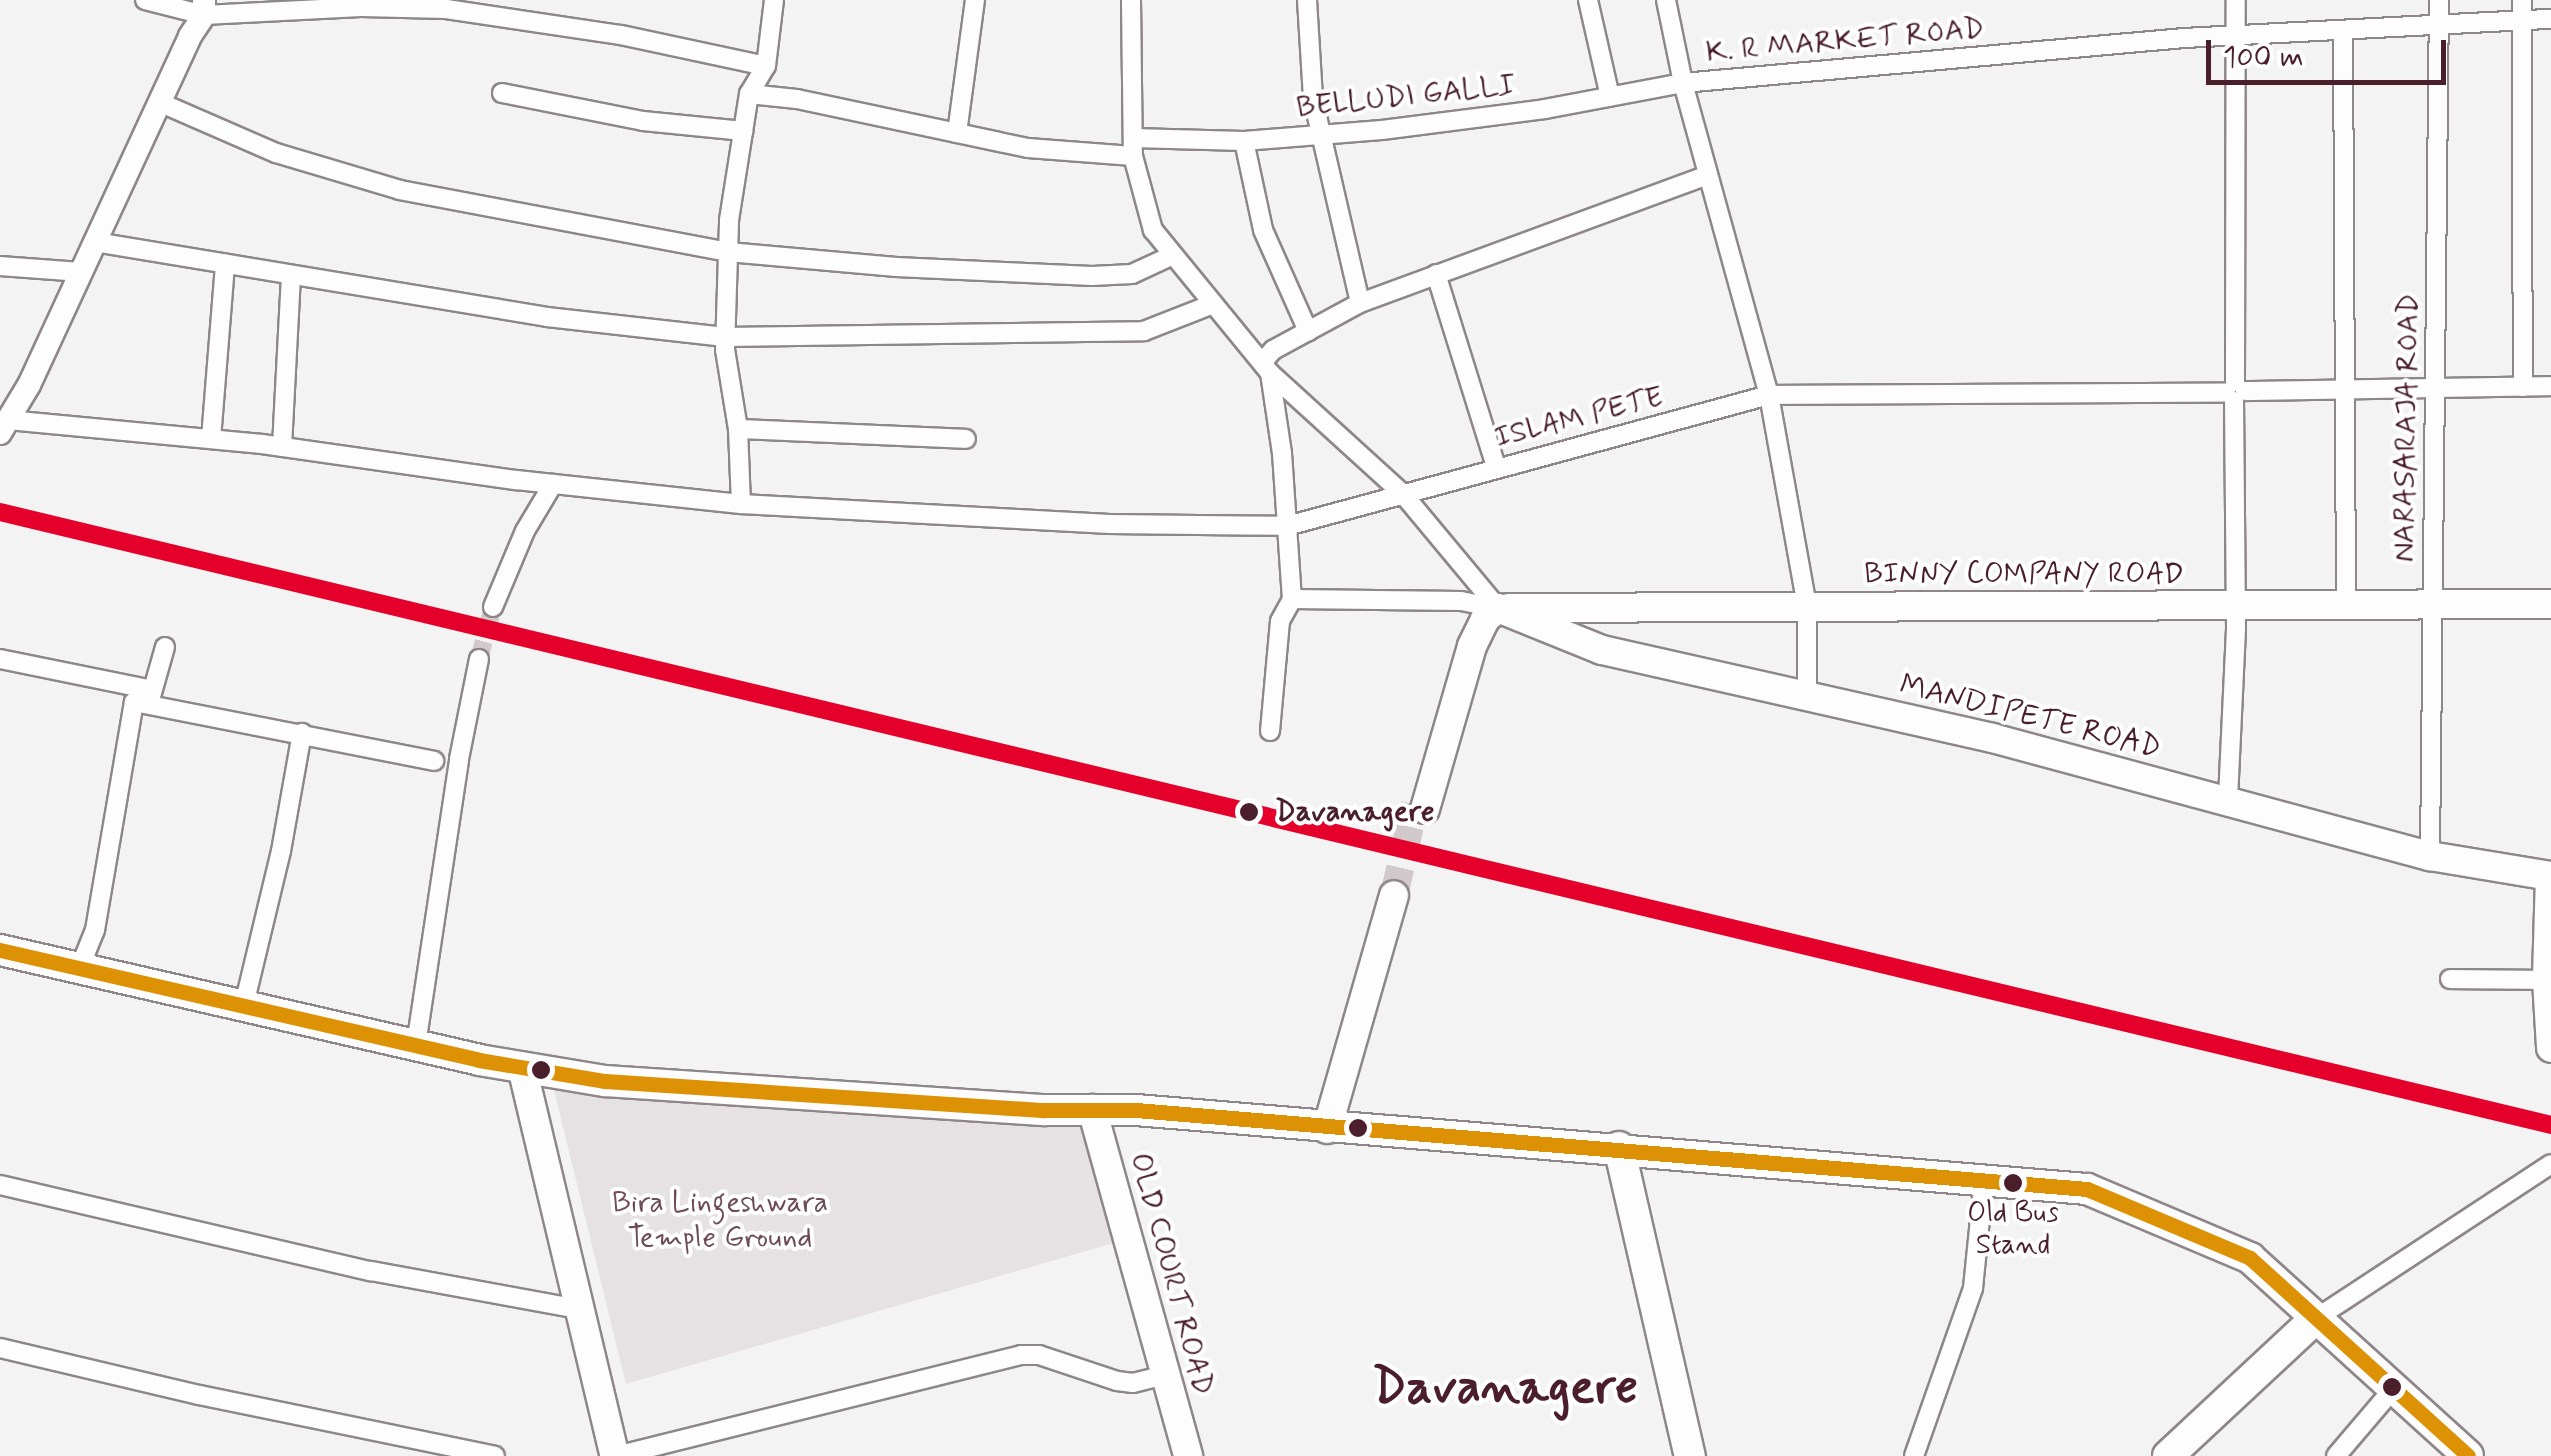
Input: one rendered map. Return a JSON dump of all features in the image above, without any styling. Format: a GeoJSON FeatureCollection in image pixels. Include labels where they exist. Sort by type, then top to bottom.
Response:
{"type":"FeatureCollection","features":[{"type":"Feature","properties":{"kind":"main road","name":"BINNY COMPANY ROAD"},"geometry":{"type":"LineString","coordinates":[[1493,606],[2551,604]]}},
{"type":"Feature","properties":{"kind":"main road","name":"MANDIPETE ROAD"},"geometry":{"type":"LineString","coordinates":[[1493,606],[1602,650],[1992,738],[2430,856],[2550,876]]}},
{"type":"Feature","properties":{"kind":"main road"},"geometry":{"type":"LineString","coordinates":[[1420,806],[1472,646],[1493,606]]}},
{"type":"Feature","properties":{"kind":"main road"},"geometry":{"type":"LineString","coordinates":[[2550,876],[2547,980],[2551,1048]]}},
{"type":"Feature","properties":{"kind":"main road"},"geometry":{"type":"LineString","coordinates":[[1330,1129],[1398,896]]}},
{"type":"Feature","properties":{"kind":"main road"},"geometry":{"type":"LineString","coordinates":[[0,950],[416,1046],[522,1067],[688,1090],[1092,1109],[1619,1147],[2087,1189],[2250,1258],[2468,1456]]}},
{"type":"Feature","properties":{"kind":"main road"},"geometry":{"type":"LineString","coordinates":[[522,1067],[615,1456]]}},
{"type":"Feature","properties":{"kind":"main road","name":"OLD COURT ROAD"},"geometry":{"type":"LineString","coordinates":[[1092,1109],[1188,1456]]}},
{"type":"Feature","properties":{"kind":"main road"},"geometry":{"type":"LineString","coordinates":[[1619,1147],[1690,1456]]}},
{"type":"Feature","properties":{"kind":"main road"},"geometry":{"type":"LineString","coordinates":[[2168,1456],[2315,1320]]}},
{"type":"Feature","properties":{"kind":"street"},"geometry":{"type":"LineString","coordinates":[[145,0],[204,8],[446,5],[621,35],[766,66]]}},
{"type":"Feature","properties":{"kind":"street"},"geometry":{"type":"LineString","coordinates":[[741,504],[738,430],[725,337],[728,252],[749,94],[766,66],[774,0]]}},
{"type":"Feature","properties":{"kind":"street"},"geometry":{"type":"LineString","coordinates":[[957,133],[975,0]]}},
{"type":"Feature","properties":{"kind":"street"},"geometry":{"type":"LineString","coordinates":[[1131,0],[1133,148],[1153,230],[1266,368],[1403,494],[1493,606]]}},
{"type":"Feature","properties":{"kind":"street"},"geometry":{"type":"LineString","coordinates":[[1307,0],[1320,135],[1360,302]]}},
{"type":"Feature","properties":{"kind":"street"},"geometry":{"type":"LineString","coordinates":[[1588,0],[1610,97]]}},
{"type":"Feature","properties":{"kind":"street"},"geometry":{"type":"LineString","coordinates":[[1666,0],[1683,83],[1769,396],[1807,607],[1807,698]]}},
{"type":"Feature","properties":{"kind":"street"},"geometry":{"type":"LineString","coordinates":[[2228,799],[2236,628],[2236,0]]}},
{"type":"Feature","properties":{"kind":"street","name":"NARASARAJA ROAD"},"geometry":{"type":"LineString","coordinates":[[2430,856],[2439,0]]}},
{"type":"Feature","properties":{"kind":"street"},"geometry":{"type":"LineString","coordinates":[[2522,0],[2522,387]]}},
{"type":"Feature","properties":{"kind":"street"},"geometry":{"type":"LineString","coordinates":[[2,429],[29,385],[204,8]]}},
{"type":"Feature","properties":{"kind":"street","name":"K. R MARKET ROAD"},"geometry":{"type":"LineString","coordinates":[[1683,83],[2236,36],[2551,19]]}},
{"type":"Feature","properties":{"kind":"street"},"geometry":{"type":"LineString","coordinates":[[2343,31],[2346,605]]}},
{"type":"Feature","properties":{"kind":"street","name":"BELLUDI GALLI"},"geometry":{"type":"LineString","coordinates":[[749,94],[797,98],[1028,148],[1133,148],[1320,135],[1545,109],[1683,83]]}},
{"type":"Feature","properties":{"kind":"street"},"geometry":{"type":"LineString","coordinates":[[502,93],[643,121],[744,131]]}},
{"type":"Feature","properties":{"kind":"street"},"geometry":{"type":"LineString","coordinates":[[159,102],[276,153],[400,190],[728,252],[1092,276],[1132,274],[1173,256]]}},
{"type":"Feature","properties":{"kind":"street"},"geometry":{"type":"LineString","coordinates":[[1244,141],[1263,230],[1308,331]]}},
{"type":"Feature","properties":{"kind":"street"},"geometry":{"type":"LineString","coordinates":[[1270,731],[1280,621],[1292,599],[1287,526],[1266,368],[1273,350],[1360,302],[1707,175]]}},
{"type":"Feature","properties":{"kind":"street"},"geometry":{"type":"LineString","coordinates":[[94,242],[547,318],[725,337],[1144,331],[1212,304]]}},
{"type":"Feature","properties":{"kind":"street"},"geometry":{"type":"LineString","coordinates":[[212,439],[224,264]]}},
{"type":"Feature","properties":{"kind":"street"},"geometry":{"type":"LineString","coordinates":[[0,266],[81,272]]}},
{"type":"Feature","properties":{"kind":"street"},"geometry":{"type":"LineString","coordinates":[[1436,274],[1496,466]]}},
{"type":"Feature","properties":{"kind":"street"},"geometry":{"type":"LineString","coordinates":[[282,447],[291,275]]}},
{"type":"Feature","properties":{"kind":"street","name":"ISLAM PETE"},"geometry":{"type":"LineString","coordinates":[[2,429],[212,439],[741,504],[1109,524],[1287,526],[1496,466],[1769,396],[2551,386]]}},
{"type":"Feature","properties":{"kind":"street"},"geometry":{"type":"LineString","coordinates":[[738,430],[966,439]]}},
{"type":"Feature","properties":{"kind":"street"},"geometry":{"type":"LineString","coordinates":[[493,608],[525,531],[554,484]]}},
{"type":"Feature","properties":{"kind":"street"},"geometry":{"type":"LineString","coordinates":[[1292,599],[1493,606]]}},
{"type":"Feature","properties":{"kind":"street"},"geometry":{"type":"LineString","coordinates":[[150,698],[165,647]]}},
{"type":"Feature","properties":{"kind":"street"},"geometry":{"type":"LineString","coordinates":[[416,1046],[459,759],[479,658]]}},
{"type":"Feature","properties":{"kind":"street"},"geometry":{"type":"LineString","coordinates":[[0,659],[302,734],[434,761]]}},
{"type":"Feature","properties":{"kind":"street"},"geometry":{"type":"LineString","coordinates":[[80,967],[95,930],[134,702],[150,698]]}},
{"type":"Feature","properties":{"kind":"street"},"geometry":{"type":"LineString","coordinates":[[244,1005],[282,851],[302,734]]}},
{"type":"Feature","properties":{"kind":"street"},"geometry":{"type":"LineString","coordinates":[[2450,979],[2547,980]]}},
{"type":"Feature","properties":{"kind":"street"},"geometry":{"type":"LineString","coordinates":[[2315,1320],[2551,1164]]}},
{"type":"Feature","properties":{"kind":"street"},"geometry":{"type":"LineString","coordinates":[[2529,1178],[2551,1184]]}},
{"type":"Feature","properties":{"kind":"street"},"geometry":{"type":"LineString","coordinates":[[1914,1456],[1973,1288],[1984,1179]]}},
{"type":"Feature","properties":{"kind":"street"},"geometry":{"type":"LineString","coordinates":[[0,1185],[372,1271],[579,1309]]}},
{"type":"Feature","properties":{"kind":"street"},"geometry":{"type":"LineString","coordinates":[[0,1348],[395,1446],[495,1456]]}},
{"type":"Feature","properties":{"kind":"street"},"geometry":{"type":"LineString","coordinates":[[615,1456],[1021,1355],[1040,1355],[1117,1382],[1133,1383],[1165,1374]]}},
{"type":"Feature","properties":{"kind":"street"},"geometry":{"type":"LineString","coordinates":[[2336,1456],[2393,1390]]}},
{"type":"Feature","properties":{"kind":"green space","name":"Bira Lingeshwara Temple Ground"},"geometry":{"type":"Polygon","coordinates":[[[551,1078],[1084,1114],[1117,1242],[626,1384],[551,1078]]]}},
{"type":"Feature","properties":{"kind":"tunnel"},"geometry":{"type":"LineString","coordinates":[[479,659],[493,607]]}},
{"type":"Feature","properties":{"kind":"tunnel"},"geometry":{"type":"LineString","coordinates":[[1394,895],[1415,804]]}},
{"type":"Feature","properties":{"kind":"railway"},"geometry":{"type":"LineString","coordinates":[[0,512],[2551,1125]]}},
{"type":"Feature","properties":{"kind":"transit line"},"geometry":{"type":"LineString","coordinates":[[0,512],[2551,1125]]}},
{"type":"Feature","properties":{"kind":"transit line"},"geometry":{"type":"LineString","coordinates":[[0,950],[479,1060],[605,1081],[1045,1110],[1136,1110],[2087,1189],[2250,1258],[2468,1456]]}},
{"type":"Feature","properties":{"kind":"place","name":"Davanagere"},"geometry":{"type":"Point","coordinates":[1249,812]}},
{"type":"Feature","properties":{"kind":"place","name":"Old Bus Stand"},"geometry":{"type":"Point","coordinates":[2013,1183]}},
{"type":"Feature","properties":{"kind":"district","name":"Davanagere"},"geometry":{"type":"Point","coordinates":[1505,1389]}}]}
